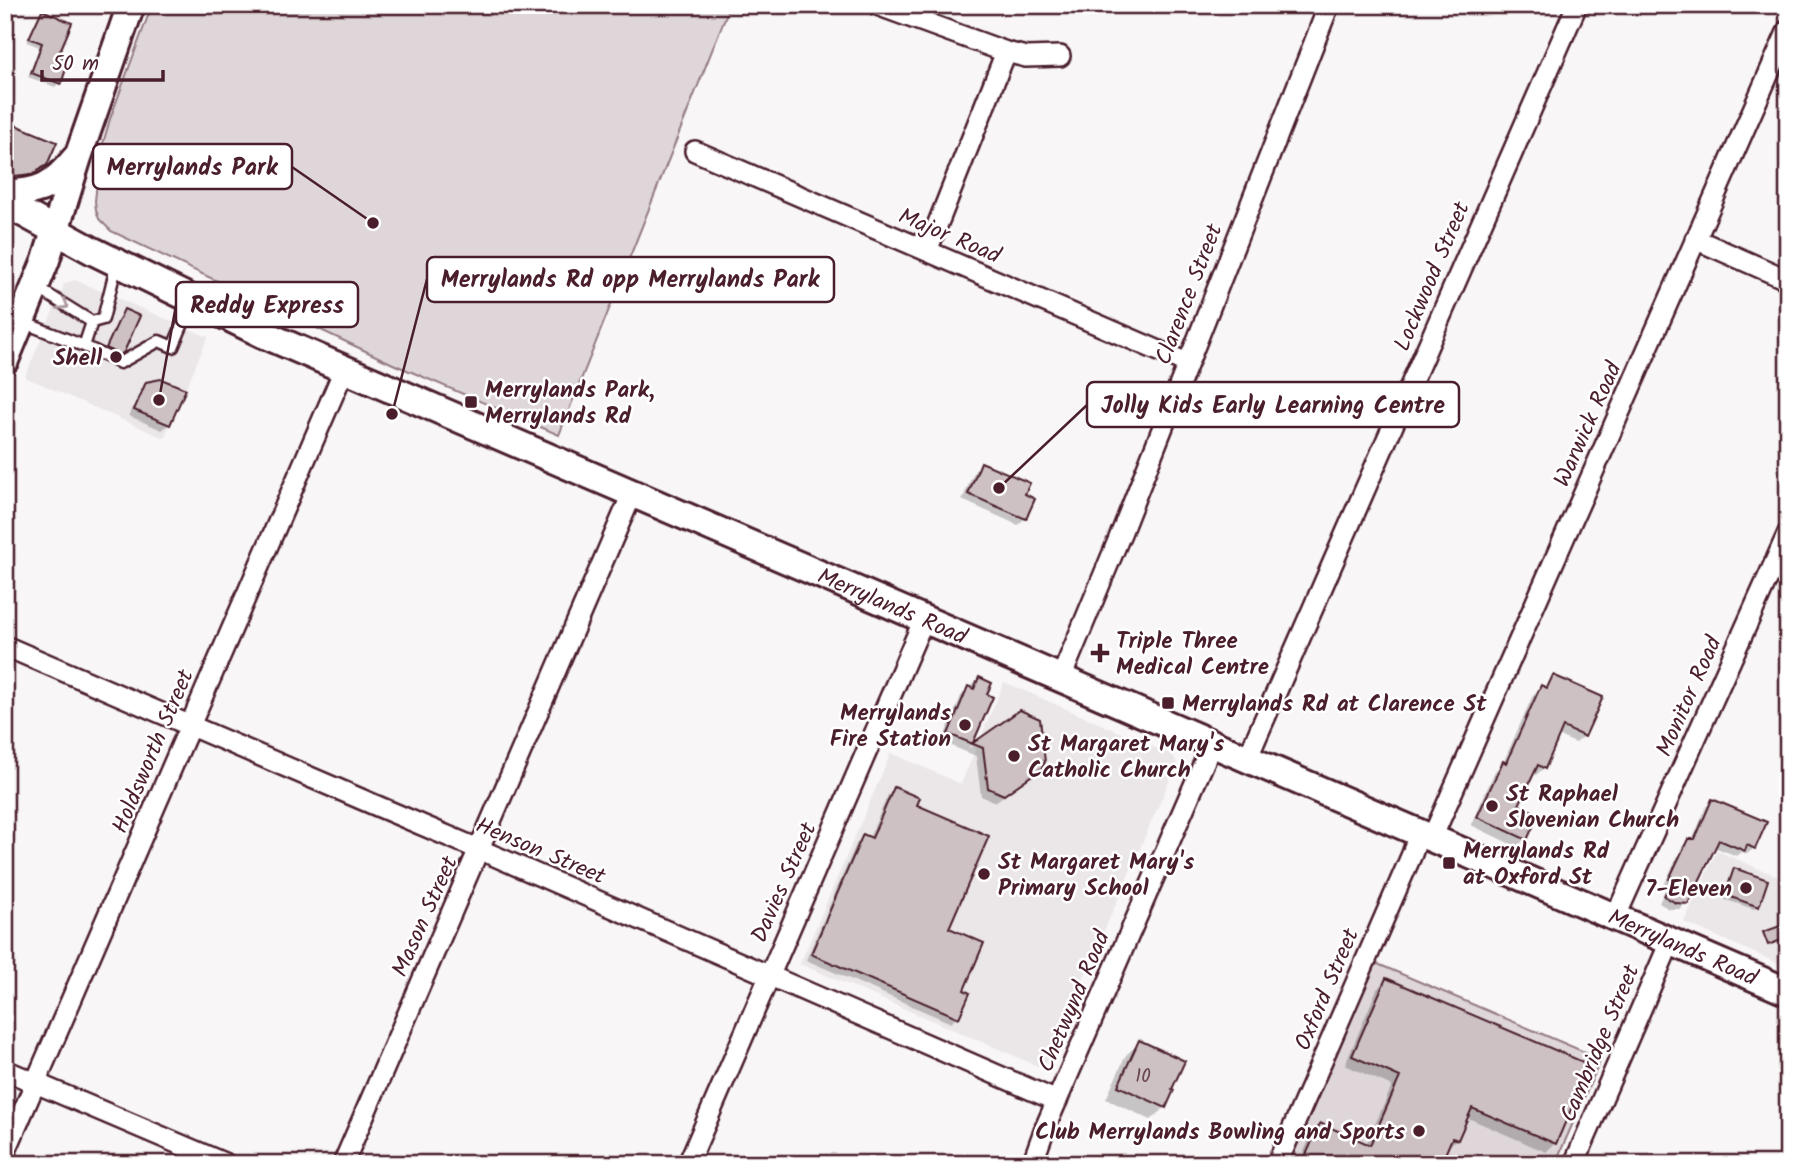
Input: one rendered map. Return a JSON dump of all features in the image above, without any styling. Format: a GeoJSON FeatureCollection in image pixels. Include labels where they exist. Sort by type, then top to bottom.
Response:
{"type":"FeatureCollection","features":[{"type":"Feature","properties":{"kind":"main road"},"geometry":{"type":"LineString","coordinates":[[5,360],[56,231],[78,157],[131,5]]}},
{"type":"Feature","properties":{"kind":"main road"},"geometry":{"type":"LineString","coordinates":[[5,193],[36,191],[51,184],[61,177],[78,157]]}},
{"type":"Feature","properties":{"kind":"main road","name":"Merrylands Road"},"geometry":{"type":"LineString","coordinates":[[5,203],[229,318],[344,370],[1788,992]]}},
{"type":"Feature","properties":{"kind":"street"},"geometry":{"type":"LineString","coordinates":[[877,5],[1006,52],[1033,57],[1060,56]]}},
{"type":"Feature","properties":{"kind":"street","name":"Clarence Street"},"geometry":{"type":"LineString","coordinates":[[1061,678],[1122,531],[1328,5]]}},
{"type":"Feature","properties":{"kind":"street","name":"Lockwood Street"},"geometry":{"type":"LineString","coordinates":[[1247,759],[1577,5]]}},
{"type":"Feature","properties":{"kind":"street","name":"Warwick Road"},"geometry":{"type":"LineString","coordinates":[[1426,836],[1788,30]]}},
{"type":"Feature","properties":{"kind":"street"},"geometry":{"type":"LineString","coordinates":[[927,251],[1006,52]]}},
{"type":"Feature","properties":{"kind":"street","name":"Major Road"},"geometry":{"type":"LineString","coordinates":[[695,151],[1187,363]]}},
{"type":"Feature","properties":{"kind":"street"},"geometry":{"type":"LineString","coordinates":[[1695,239],[1788,280]]}},
{"type":"Feature","properties":{"kind":"street","name":"Holdsworth Street"},"geometry":{"type":"LineString","coordinates":[[5,1153],[344,370]]}},
{"type":"Feature","properties":{"kind":"street","name":"Mason Street"},"geometry":{"type":"LineString","coordinates":[[343,1164],[632,494]]}},
{"type":"Feature","properties":{"kind":"street","name":"Monitor Road"},"geometry":{"type":"LineString","coordinates":[[1615,918],[1788,533]]}},
{"type":"Feature","properties":{"kind":"street","name":"Davies Street"},"geometry":{"type":"LineString","coordinates":[[688,1164],[924,619]]}},
{"type":"Feature","properties":{"kind":"street","name":"Henson Street"},"geometry":{"type":"LineString","coordinates":[[5,646],[189,727],[480,849],[1057,1101]]}},
{"type":"Feature","properties":{"kind":"street","name":"Chetwynd Road"},"geometry":{"type":"LineString","coordinates":[[1032,1164],[1212,744]]}},
{"type":"Feature","properties":{"kind":"street","name":"Oxford Street"},"geometry":{"type":"LineString","coordinates":[[1277,1164],[1412,854],[1426,836]]}},
{"type":"Feature","properties":{"kind":"street","name":"Cambridge Street"},"geometry":{"type":"LineString","coordinates":[[1574,1164],[1670,942]]}},
{"type":"Feature","properties":{"kind":"street"},"geometry":{"type":"LineString","coordinates":[[5,1070],[185,1156],[226,1164]]}},
{"type":"Feature","properties":{"kind":"lane"},"geometry":{"type":"LineString","coordinates":[[92,323],[103,319],[117,262]]}},
{"type":"Feature","properties":{"kind":"lane"},"geometry":{"type":"LineString","coordinates":[[35,287],[92,323]]}},
{"type":"Feature","properties":{"kind":"lane"},"geometry":{"type":"LineString","coordinates":[[22,322],[120,363],[159,341],[173,347],[193,300]]}},
{"type":"Feature","properties":{"kind":"lane"},"geometry":{"type":"LineString","coordinates":[[84,346],[92,323]]}},
{"type":"Feature","properties":{"kind":"shaded area"},"geometry":{"type":"Polygon","coordinates":[[[152,5],[730,5],[559,435],[393,364],[111,231],[99,219],[95,201],[100,154],[152,5]]]}},
{"type":"Feature","properties":{"kind":"shaded area","name":"Shell"},"geometry":{"type":"Polygon","coordinates":[[[75,280],[208,337],[164,438],[25,377],[65,283],[75,280]]]}},
{"type":"Feature","properties":{"kind":"shaded area","name":"St Margaret Mary's Primary School"},"geometry":{"type":"Polygon","coordinates":[[[1004,682],[1172,755],[1177,763],[1047,1062],[1038,1066],[800,964],[891,753],[961,784],[1004,682]]]}},
{"type":"Feature","properties":{"kind":"shaded area"},"geometry":{"type":"Polygon","coordinates":[[[1717,851],[1788,881],[1788,963],[1780,964],[1684,922],[1717,851]]]}},
{"type":"Feature","properties":{"kind":"shaded area"},"geometry":{"type":"Polygon","coordinates":[[[1366,959],[1601,1059],[1555,1164],[1283,1164],[1366,959]]]}},
{"type":"Feature","properties":{"kind":"building"},"geometry":{"type":"Polygon","coordinates":[[[42,10],[72,23],[58,56],[69,60],[61,84],[31,73],[42,43],[29,38],[42,10]]]}},
{"type":"Feature","properties":{"kind":"building"},"geometry":{"type":"Polygon","coordinates":[[[8,122],[57,142],[47,165],[32,174],[5,177],[5,129],[8,122]]]}},
{"type":"Feature","properties":{"kind":"building"},"geometry":{"type":"Polygon","coordinates":[[[124,309],[140,316],[124,352],[120,355],[106,348],[124,309]]]}},
{"type":"Feature","properties":{"kind":"building"},"geometry":{"type":"Polygon","coordinates":[[[161,379],[186,389],[170,425],[134,410],[146,382],[161,379]]]}},
{"type":"Feature","properties":{"kind":"building"},"geometry":{"type":"Polygon","coordinates":[[[981,462],[1030,483],[1025,494],[1035,499],[1026,519],[968,494],[981,462]]]}},
{"type":"Feature","properties":{"kind":"building"},"geometry":{"type":"Polygon","coordinates":[[[1553,675],[1603,697],[1585,737],[1563,727],[1545,769],[1538,765],[1519,805],[1539,814],[1527,840],[1477,817],[1503,761],[1506,763],[1541,685],[1547,688],[1553,675]]]}},
{"type":"Feature","properties":{"kind":"building"},"geometry":{"type":"Polygon","coordinates":[[[979,677],[992,683],[987,694],[993,697],[973,743],[1020,710],[1040,719],[1045,762],[1042,768],[1004,795],[988,788],[983,748],[948,734],[968,686],[974,689],[979,677]]]}},
{"type":"Feature","properties":{"kind":"building"},"geometry":{"type":"Polygon","coordinates":[[[894,787],[920,798],[917,805],[989,836],[949,928],[984,943],[964,990],[970,993],[959,1018],[811,954],[863,834],[872,838],[894,787]]]}},
{"type":"Feature","properties":{"kind":"building"},"geometry":{"type":"Polygon","coordinates":[[[1712,799],[1767,822],[1755,849],[1747,845],[1745,851],[1719,840],[1688,904],[1676,903],[1664,896],[1672,880],[1669,879],[1688,839],[1695,839],[1712,799]]]}},
{"type":"Feature","properties":{"kind":"building"},"geometry":{"type":"Polygon","coordinates":[[[1734,868],[1768,880],[1759,907],[1725,895],[1734,868]]]}},
{"type":"Feature","properties":{"kind":"building"},"geometry":{"type":"Polygon","coordinates":[[[1783,925],[1787,938],[1768,945],[1763,932],[1783,925]]]}},
{"type":"Feature","properties":{"kind":"building"},"geometry":{"type":"Polygon","coordinates":[[[1386,978],[1590,1065],[1556,1144],[1472,1108],[1458,1140],[1452,1138],[1441,1164],[1302,1164],[1320,1123],[1370,1145],[1400,1077],[1352,1056],[1386,978]]]}},
{"type":"Feature","properties":{"kind":"building"},"geometry":{"type":"Polygon","coordinates":[[[1139,1040],[1185,1061],[1166,1108],[1118,1086],[1139,1040]]]}},
{"type":"Feature","properties":{"kind":"place","name":"Merrylands Park"},"geometry":{"type":"Point","coordinates":[373,223]}},
{"type":"Feature","properties":{"kind":"place","name":"Shell"},"geometry":{"type":"Point","coordinates":[116,357]}},
{"type":"Feature","properties":{"kind":"place","name":"Reddy Express"},"geometry":{"type":"Point","coordinates":[159,400]}},
{"type":"Feature","properties":{"kind":"place","name":"Merrylands Park, Merrylands Rd"},"geometry":{"type":"Point","coordinates":[471,402]}},
{"type":"Feature","properties":{"kind":"place","name":"Merrylands Rd opp Merrylands Park"},"geometry":{"type":"Point","coordinates":[392,414]}},
{"type":"Feature","properties":{"kind":"place","name":"Jolly Kids Early Learning Centre"},"geometry":{"type":"Point","coordinates":[999,488]}},
{"type":"Feature","properties":{"kind":"place","name":"Triple Three Medical Centre"},"geometry":{"type":"Point","coordinates":[1100,653]}},
{"type":"Feature","properties":{"kind":"place","name":"Merrylands Rd at Clarence St"},"geometry":{"type":"Point","coordinates":[1168,703]}},
{"type":"Feature","properties":{"kind":"place","name":"Merrylands Fire Station"},"geometry":{"type":"Point","coordinates":[965,725]}},
{"type":"Feature","properties":{"kind":"place","name":"St Margaret Mary's Catholic Church"},"geometry":{"type":"Point","coordinates":[1014,756]}},
{"type":"Feature","properties":{"kind":"place","name":"St Raphael Slovenian Church"},"geometry":{"type":"Point","coordinates":[1492,806]}},
{"type":"Feature","properties":{"kind":"place","name":"Merrylands Rd at Oxford St"},"geometry":{"type":"Point","coordinates":[1449,863]}},
{"type":"Feature","properties":{"kind":"place","name":"St Margaret Mary's Primary School"},"geometry":{"type":"Point","coordinates":[984,874]}},
{"type":"Feature","properties":{"kind":"place","name":"7-Eleven"},"geometry":{"type":"Point","coordinates":[1746,888]}},
{"type":"Feature","properties":{"kind":"place","name":"Club Merrylands Bowling and Sports"},"geometry":{"type":"Point","coordinates":[1419,1131]}}]}
